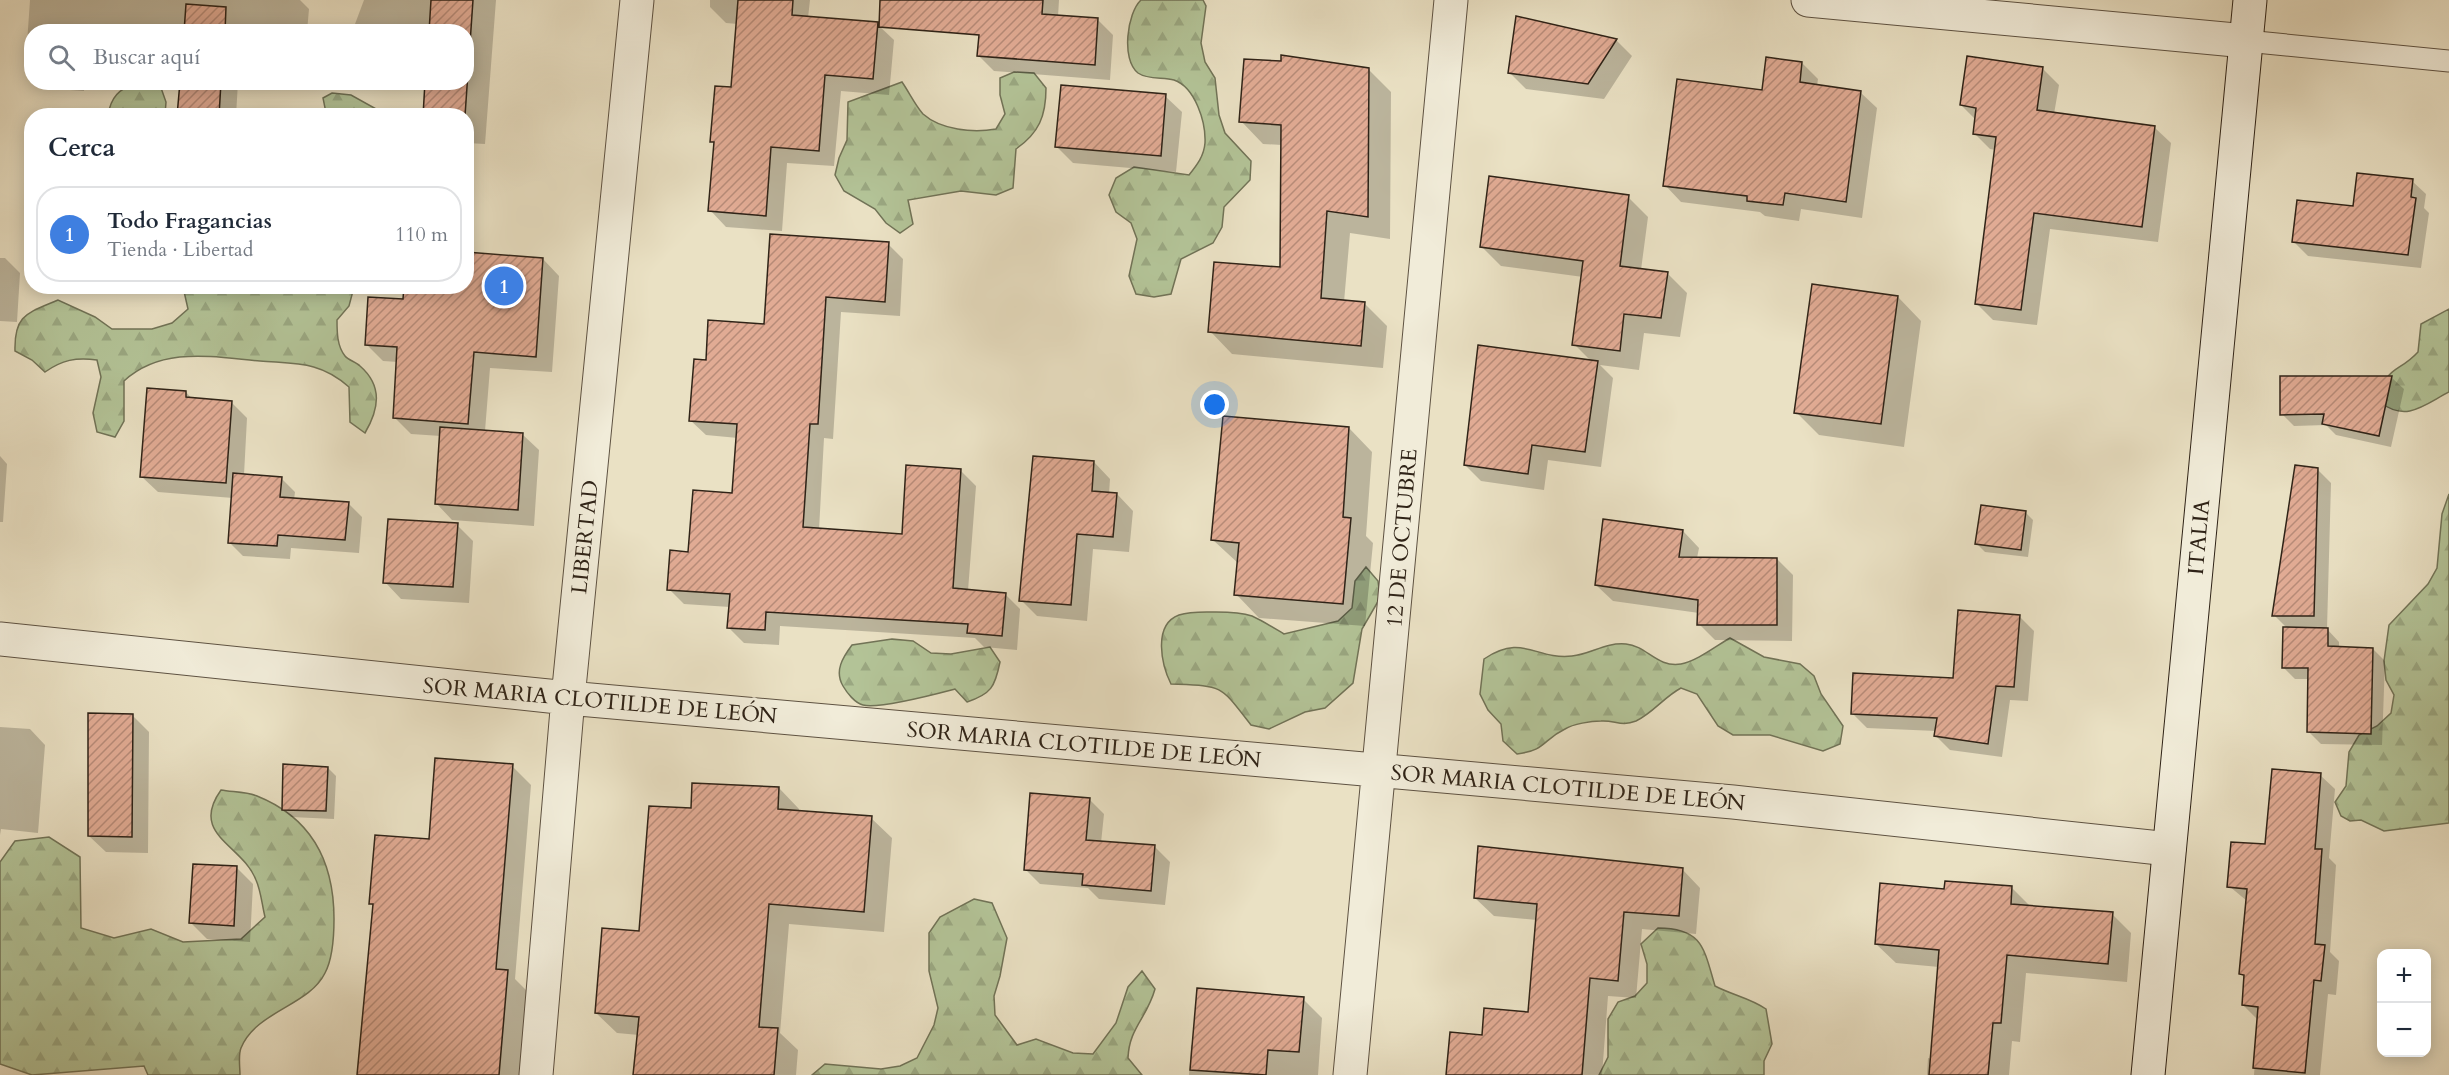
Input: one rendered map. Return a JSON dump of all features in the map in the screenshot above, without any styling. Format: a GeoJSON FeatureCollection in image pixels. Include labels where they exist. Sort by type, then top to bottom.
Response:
{"type":"FeatureCollection","features":[{"type":"Feature","properties":{"kind":"street","name":"LIBERTAD"},"geometry":{"type":"LineString","coordinates":[[536,1075],[568,698],[637,0]]}},
{"type":"Feature","properties":{"kind":"street","name":"12 DE OCTUBRE"},"geometry":{"type":"LineString","coordinates":[[1350,1075],[1451,0]]}},
{"type":"Feature","properties":{"kind":"street"},"geometry":{"type":"LineString","coordinates":[[1808,0],[2246,41]]}},
{"type":"Feature","properties":{"kind":"street","name":"ITALIA"},"geometry":{"type":"LineString","coordinates":[[2148,1075],[2250,0]]}},
{"type":"Feature","properties":{"kind":"street","name":"SOR MARIA CLOTILDE DE LEÓN"},"geometry":{"type":"LineString","coordinates":[[0,639],[568,698],[1733,801],[2169,849]]}},
{"type":"Feature","properties":{"kind":"lane"},"geometry":{"type":"LineString","coordinates":[[2246,41],[2449,61]]}},
{"type":"Feature","properties":{"kind":"green space"},"geometry":{"type":"Polygon","coordinates":[[[1141,0],[1203,0],[1206,6],[1201,43],[1205,62],[1215,78],[1219,115],[1225,133],[1251,161],[1250,180],[1224,207],[1222,227],[1213,243],[1181,259],[1171,294],[1154,297],[1136,294],[1129,276],[1137,239],[1131,223],[1116,212],[1109,195],[1116,178],[1134,167],[1189,175],[1202,156],[1205,135],[1198,106],[1188,90],[1174,80],[1142,75],[1133,67],[1128,48],[1129,25],[1136,6],[1141,0]]]}},
{"type":"Feature","properties":{"kind":"green space"},"geometry":{"type":"Polygon","coordinates":[[[1014,72],[1034,73],[1046,88],[1045,107],[1040,123],[1030,137],[1016,149],[1013,188],[996,195],[961,191],[908,200],[913,224],[900,233],[886,223],[875,209],[844,191],[835,175],[847,140],[848,102],[902,82],[923,114],[939,124],[977,131],[996,129],[1005,114],[1000,95],[1000,78],[1014,72]]]}},
{"type":"Feature","properties":{"kind":"green space"},"geometry":{"type":"Polygon","coordinates":[[[122,90],[162,90],[166,108],[110,108],[117,94],[122,90]]]}},
{"type":"Feature","properties":{"kind":"green space"},"geometry":{"type":"Polygon","coordinates":[[[332,93],[351,95],[374,108],[325,108],[323,98],[332,93]]]}},
{"type":"Feature","properties":{"kind":"green space"},"geometry":{"type":"Polygon","coordinates":[[[185,294],[352,294],[349,306],[337,320],[337,334],[340,348],[345,356],[367,374],[375,390],[376,407],[365,433],[350,422],[349,387],[328,372],[307,365],[189,356],[155,363],[139,370],[124,381],[124,421],[115,437],[97,432],[93,413],[101,377],[97,360],[70,360],[45,372],[32,360],[15,351],[17,329],[25,316],[58,300],[95,317],[112,329],[152,329],[172,323],[188,309],[185,294]]]}},
{"type":"Feature","properties":{"kind":"green space"},"geometry":{"type":"Polygon","coordinates":[[[2449,309],[2449,392],[2415,410],[2390,409],[2381,403],[2388,376],[2418,352],[2421,324],[2449,309]]]}},
{"type":"Feature","properties":{"kind":"green space"},"geometry":{"type":"Polygon","coordinates":[[[2449,494],[2449,823],[2384,831],[2361,820],[2350,821],[2341,816],[2335,802],[2346,786],[2349,752],[2359,735],[2377,726],[2391,713],[2394,695],[2386,680],[2384,661],[2389,625],[2428,584],[2437,568],[2442,514],[2449,494]]]}},
{"type":"Feature","properties":{"kind":"green space"},"geometry":{"type":"Polygon","coordinates":[[[1366,567],[1378,581],[1380,598],[1362,629],[1353,683],[1325,708],[1305,712],[1269,729],[1251,725],[1219,690],[1201,685],[1171,684],[1162,657],[1162,636],[1165,627],[1179,615],[1202,612],[1243,614],[1252,616],[1284,634],[1338,621],[1352,608],[1355,581],[1366,567]]]}},
{"type":"Feature","properties":{"kind":"green space"},"geometry":{"type":"Polygon","coordinates":[[[1730,638],[1764,657],[1800,664],[1814,676],[1821,694],[1843,726],[1840,744],[1823,751],[1770,735],[1733,735],[1718,726],[1697,694],[1681,688],[1636,721],[1622,723],[1597,721],[1577,724],[1558,733],[1534,750],[1517,754],[1503,741],[1501,724],[1488,710],[1480,694],[1484,659],[1509,648],[1572,656],[1612,645],[1626,644],[1665,663],[1681,664],[1700,657],[1730,638]]]}},
{"type":"Feature","properties":{"kind":"green space"},"geometry":{"type":"Polygon","coordinates":[[[892,639],[913,641],[931,653],[951,654],[990,647],[1000,662],[994,684],[982,696],[967,702],[955,689],[895,703],[871,706],[860,704],[849,695],[840,680],[843,659],[852,645],[892,639]]]}},
{"type":"Feature","properties":{"kind":"green space"},"geometry":{"type":"Polygon","coordinates":[[[221,790],[257,796],[276,805],[306,830],[324,861],[333,899],[333,940],[330,961],[317,984],[258,1025],[248,1036],[240,1051],[240,1075],[148,1075],[144,1066],[32,1075],[0,1064],[0,862],[15,841],[49,837],[80,857],[81,928],[114,938],[151,929],[183,942],[241,939],[265,917],[258,884],[249,868],[214,829],[211,818],[213,805],[221,790]]]}},
{"type":"Feature","properties":{"kind":"green space"},"geometry":{"type":"Polygon","coordinates":[[[974,899],[992,903],[1007,938],[994,996],[995,1015],[1017,1045],[1036,1039],[1073,1053],[1093,1054],[1116,1023],[1128,987],[1142,971],[1155,989],[1148,1008],[1135,1031],[1128,1058],[1142,1075],[812,1075],[825,1064],[881,1069],[900,1066],[917,1058],[934,1025],[938,1008],[929,971],[929,933],[940,917],[974,899]]]}},
{"type":"Feature","properties":{"kind":"green space"},"geometry":{"type":"Polygon","coordinates":[[[1658,928],[1673,929],[1693,937],[1704,951],[1715,986],[1766,1009],[1772,1044],[1764,1061],[1764,1075],[1599,1075],[1608,1057],[1608,1019],[1618,1002],[1635,996],[1647,983],[1647,964],[1641,944],[1658,928]]]}},
{"type":"Feature","properties":{"kind":"building"},"geometry":{"type":"Polygon","coordinates":[[[431,0],[473,0],[471,24],[430,24],[431,0]]]}},
{"type":"Feature","properties":{"kind":"building"},"geometry":{"type":"Polygon","coordinates":[[[738,0],[793,0],[792,15],[878,22],[873,79],[825,75],[819,151],[771,147],[766,216],[708,211],[714,142],[710,142],[715,86],[731,87],[738,0]]]}},
{"type":"Feature","properties":{"kind":"building"},"geometry":{"type":"Polygon","coordinates":[[[880,0],[1043,0],[1042,14],[1098,18],[1095,65],[977,56],[979,35],[879,27],[880,0]]]}},
{"type":"Feature","properties":{"kind":"building"},"geometry":{"type":"Polygon","coordinates":[[[186,4],[226,7],[225,24],[185,24],[186,4]]]}},
{"type":"Feature","properties":{"kind":"building"},"geometry":{"type":"Polygon","coordinates":[[[1516,16],[1617,39],[1588,84],[1508,73],[1516,16]]]}},
{"type":"Feature","properties":{"kind":"building"},"geometry":{"type":"Polygon","coordinates":[[[1281,55],[1369,68],[1368,217],[1327,211],[1321,298],[1365,302],[1361,346],[1208,332],[1214,262],[1280,267],[1281,125],[1239,122],[1244,59],[1281,61],[1281,55]]]}},
{"type":"Feature","properties":{"kind":"building"},"geometry":{"type":"Polygon","coordinates":[[[1967,56],[2043,67],[2037,110],[2155,126],[2142,227],[2034,213],[2021,310],[1975,304],[1996,137],[1973,134],[1976,108],[1960,105],[1967,56]]]}},
{"type":"Feature","properties":{"kind":"building"},"geometry":{"type":"Polygon","coordinates":[[[1766,57],[1802,62],[1800,82],[1861,91],[1846,202],[1785,193],[1783,205],[1747,201],[1747,196],[1663,186],[1677,79],[1762,90],[1766,57]]]}},
{"type":"Feature","properties":{"kind":"building"},"geometry":{"type":"Polygon","coordinates":[[[1061,85],[1166,94],[1161,156],[1055,147],[1061,85]]]}},
{"type":"Feature","properties":{"kind":"building"},"geometry":{"type":"Polygon","coordinates":[[[179,90],[221,90],[219,108],[178,108],[179,90]]]}},
{"type":"Feature","properties":{"kind":"building"},"geometry":{"type":"Polygon","coordinates":[[[425,90],[467,90],[466,108],[423,108],[425,90]]]}},
{"type":"Feature","properties":{"kind":"building"},"geometry":{"type":"Polygon","coordinates":[[[2357,173],[2413,179],[2411,197],[2416,198],[2408,255],[2292,242],[2297,200],[2353,206],[2357,173]]]}},
{"type":"Feature","properties":{"kind":"building"},"geometry":{"type":"Polygon","coordinates":[[[1489,176],[1629,195],[1620,266],[1668,272],[1661,318],[1624,314],[1620,351],[1572,345],[1583,261],[1480,247],[1489,176]]]}},
{"type":"Feature","properties":{"kind":"building"},"geometry":{"type":"Polygon","coordinates":[[[770,234],[889,242],[885,302],[826,297],[818,424],[810,424],[803,527],[902,534],[906,465],[961,469],[953,588],[1006,593],[1002,636],[967,633],[968,624],[766,612],[765,630],[727,628],[730,594],[667,590],[670,550],[688,552],[693,490],[732,493],[737,424],[689,421],[694,359],[706,360],[708,320],[764,324],[770,234]]]}},
{"type":"Feature","properties":{"kind":"building"},"geometry":{"type":"Polygon","coordinates":[[[474,253],[543,258],[536,357],[474,352],[468,424],[393,418],[397,347],[365,345],[368,297],[403,299],[403,294],[474,294],[474,253]]]}},
{"type":"Feature","properties":{"kind":"building"},"geometry":{"type":"Polygon","coordinates":[[[1812,284],[1898,296],[1881,424],[1794,413],[1812,284]]]}},
{"type":"Feature","properties":{"kind":"building"},"geometry":{"type":"Polygon","coordinates":[[[1478,345],[1598,361],[1585,452],[1532,445],[1528,474],[1464,465],[1478,345]]]}},
{"type":"Feature","properties":{"kind":"building"},"geometry":{"type":"Polygon","coordinates":[[[2280,376],[2392,376],[2379,436],[2322,424],[2324,414],[2280,415],[2280,376]]]}},
{"type":"Feature","properties":{"kind":"building"},"geometry":{"type":"Polygon","coordinates":[[[147,388],[186,391],[186,397],[232,401],[226,483],[140,477],[147,388]]]}},
{"type":"Feature","properties":{"kind":"building"},"geometry":{"type":"Polygon","coordinates":[[[1223,416],[1349,427],[1343,517],[1351,518],[1343,604],[1234,595],[1239,543],[1211,540],[1223,416]]]}},
{"type":"Feature","properties":{"kind":"building"},"geometry":{"type":"Polygon","coordinates":[[[440,427],[523,433],[518,510],[435,504],[440,427]]]}},
{"type":"Feature","properties":{"kind":"building"},"geometry":{"type":"Polygon","coordinates":[[[1033,456],[1094,461],[1092,491],[1117,493],[1113,537],[1077,534],[1071,605],[1019,601],[1033,456]]]}},
{"type":"Feature","properties":{"kind":"building"},"geometry":{"type":"Polygon","coordinates":[[[2295,465],[2318,468],[2314,616],[2272,616],[2295,465]]]}},
{"type":"Feature","properties":{"kind":"building"},"geometry":{"type":"Polygon","coordinates":[[[233,473],[282,477],[280,497],[349,502],[345,540],[278,535],[277,546],[228,543],[233,473]]]}},
{"type":"Feature","properties":{"kind":"building"},"geometry":{"type":"Polygon","coordinates":[[[1981,505],[2026,511],[2021,550],[1975,544],[1981,505]]]}},
{"type":"Feature","properties":{"kind":"building"},"geometry":{"type":"Polygon","coordinates":[[[388,519],[458,523],[453,587],[383,583],[388,519]]]}},
{"type":"Feature","properties":{"kind":"building"},"geometry":{"type":"Polygon","coordinates":[[[1603,519],[1683,530],[1679,557],[1777,558],[1777,625],[1697,625],[1698,600],[1595,585],[1603,519]]]}},
{"type":"Feature","properties":{"kind":"building"},"geometry":{"type":"Polygon","coordinates":[[[1958,610],[2020,615],[2014,687],[1996,686],[1988,744],[1934,736],[1937,718],[1851,714],[1853,673],[1953,678],[1958,610]]]}},
{"type":"Feature","properties":{"kind":"building"},"geometry":{"type":"Polygon","coordinates":[[[2283,627],[2328,628],[2328,646],[2373,648],[2371,734],[2307,732],[2308,668],[2282,668],[2283,627]]]}},
{"type":"Feature","properties":{"kind":"building"},"geometry":{"type":"Polygon","coordinates":[[[88,713],[133,714],[132,837],[88,836],[88,713]]]}},
{"type":"Feature","properties":{"kind":"building"},"geometry":{"type":"Polygon","coordinates":[[[435,758],[513,764],[496,969],[508,970],[499,1075],[357,1075],[373,904],[369,904],[375,835],[429,839],[435,758]]]}},
{"type":"Feature","properties":{"kind":"building"},"geometry":{"type":"Polygon","coordinates":[[[283,764],[328,767],[326,811],[282,810],[283,764]]]}},
{"type":"Feature","properties":{"kind":"building"},"geometry":{"type":"Polygon","coordinates":[[[2272,769],[2321,773],[2315,849],[2322,849],[2315,944],[2325,945],[2321,981],[2314,980],[2305,1073],[2253,1068],[2258,1007],[2242,1005],[2244,975],[2239,974],[2247,889],[2227,887],[2231,842],[2265,844],[2272,769]]]}},
{"type":"Feature","properties":{"kind":"building"},"geometry":{"type":"Polygon","coordinates":[[[692,783],[779,787],[778,809],[872,816],[864,912],[769,904],[759,1027],[778,1028],[774,1075],[633,1075],[639,1017],[595,1013],[602,928],[639,931],[649,806],[691,808],[692,783]]]}},
{"type":"Feature","properties":{"kind":"building"},"geometry":{"type":"Polygon","coordinates":[[[1030,793],[1090,798],[1086,840],[1155,845],[1151,891],[1082,885],[1083,874],[1024,870],[1030,793]]]}},
{"type":"Feature","properties":{"kind":"building"},"geometry":{"type":"Polygon","coordinates":[[[1478,846],[1683,868],[1679,916],[1624,912],[1618,981],[1590,978],[1582,1075],[1446,1075],[1450,1032],[1482,1035],[1484,1008],[1528,1012],[1537,904],[1474,898],[1478,846]]]}},
{"type":"Feature","properties":{"kind":"building"},"geometry":{"type":"Polygon","coordinates":[[[193,864],[237,866],[234,926],[189,923],[193,864]]]}},
{"type":"Feature","properties":{"kind":"building"},"geometry":{"type":"Polygon","coordinates":[[[1945,881],[2012,886],[2011,904],[2113,912],[2108,964],[2007,955],[2001,1023],[1993,1023],[1988,1075],[1929,1075],[1939,950],[1875,944],[1880,883],[1944,889],[1945,881]]]}},
{"type":"Feature","properties":{"kind":"building"},"geometry":{"type":"Polygon","coordinates":[[[1197,988],[1304,997],[1299,1052],[1268,1050],[1266,1075],[1190,1070],[1197,988]]]}},
{"type":"Feature","properties":{"kind":"place","name":"Todo Fragancias"},"geometry":{"type":"Point","coordinates":[504,286]}}]}
